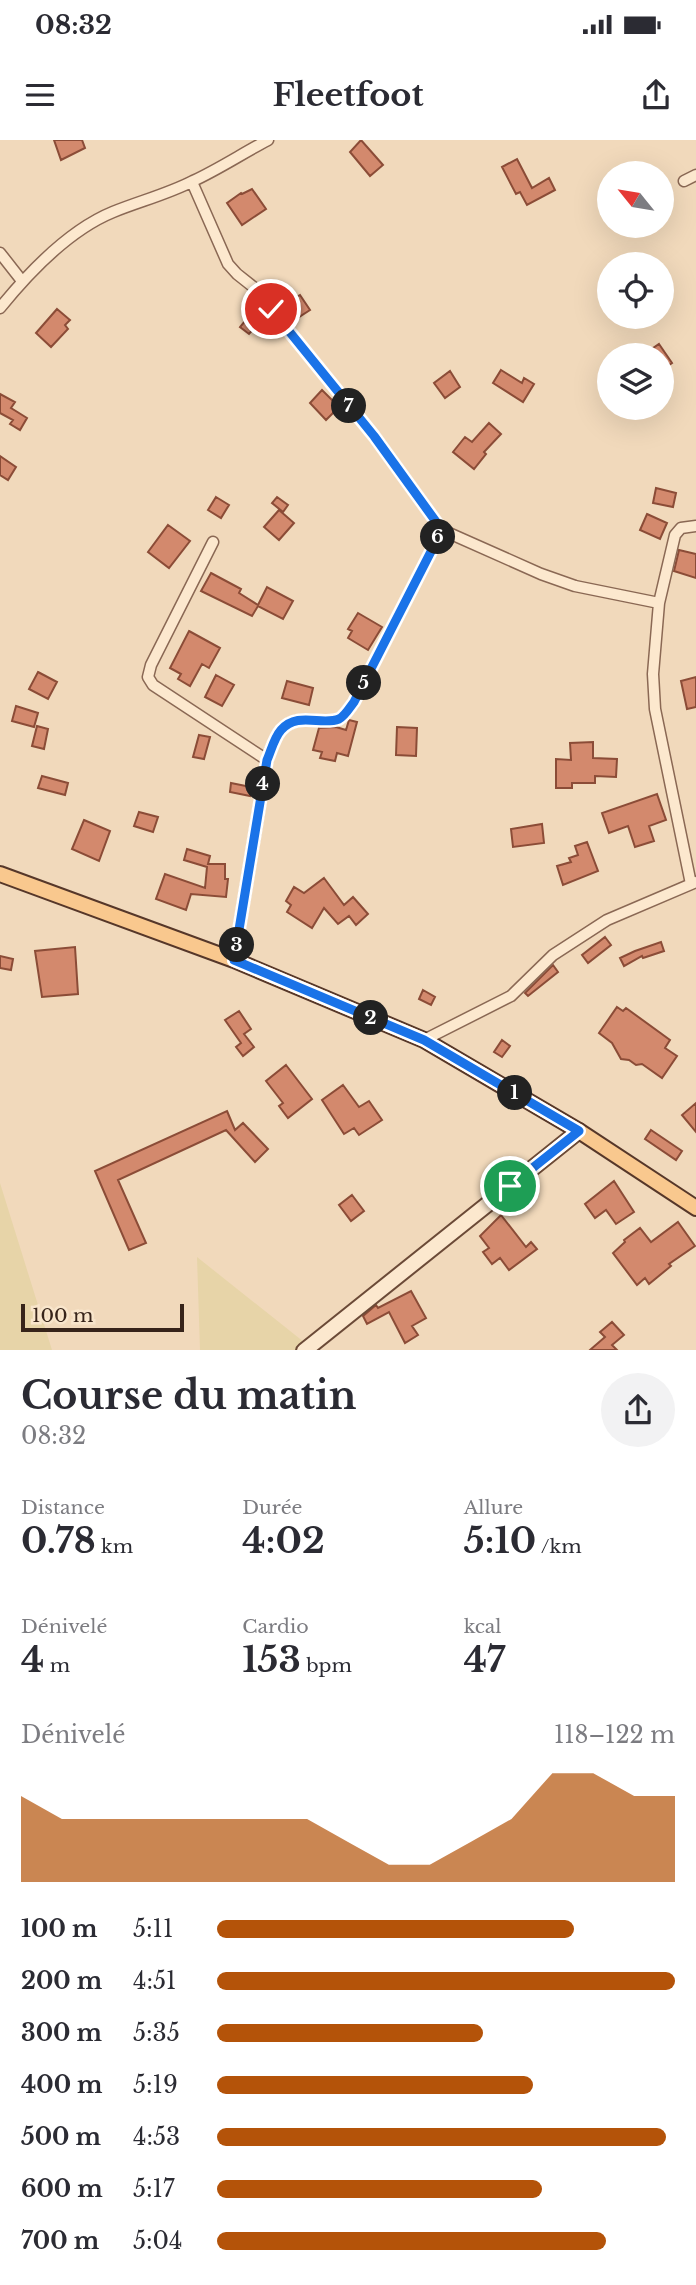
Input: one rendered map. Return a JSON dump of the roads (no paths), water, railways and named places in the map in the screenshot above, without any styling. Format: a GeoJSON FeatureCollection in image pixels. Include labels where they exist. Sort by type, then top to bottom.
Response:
{"type":"FeatureCollection","features":[{"type":"Feature","properties":{"kind":"main road"},"geometry":{"type":"LineString","coordinates":[[0,874],[234,960],[424,1040],[579,1131],[696,1208]]}},
{"type":"Feature","properties":{"kind":"street"},"geometry":{"type":"LineString","coordinates":[[0,308],[50,253],[110,213],[192,182],[268,140]]}},
{"type":"Feature","properties":{"kind":"street"},"geometry":{"type":"LineString","coordinates":[[684,181],[696,175]]}},
{"type":"Feature","properties":{"kind":"street"},"geometry":{"type":"LineString","coordinates":[[192,182],[228,264],[247,284],[261,293],[374,436],[442,530],[541,574],[575,586],[659,603]]}},
{"type":"Feature","properties":{"kind":"street"},"geometry":{"type":"LineString","coordinates":[[0,253],[22,281]]}},
{"type":"Feature","properties":{"kind":"street"},"geometry":{"type":"LineString","coordinates":[[424,1040],[512,996],[553,955],[607,920],[693,883],[655,709],[653,674],[659,603],[676,535],[681,528],[696,526]]}},
{"type":"Feature","properties":{"kind":"street"},"geometry":{"type":"LineString","coordinates":[[234,960],[267,760],[279,733],[287,724],[299,720],[339,719],[354,702],[442,530]]}},
{"type":"Feature","properties":{"kind":"street"},"geometry":{"type":"LineString","coordinates":[[213,542],[151,665],[148,677],[153,685],[267,760]]}},
{"type":"Feature","properties":{"kind":"street"},"geometry":{"type":"LineString","coordinates":[[304,1350],[579,1131]]}}]}
